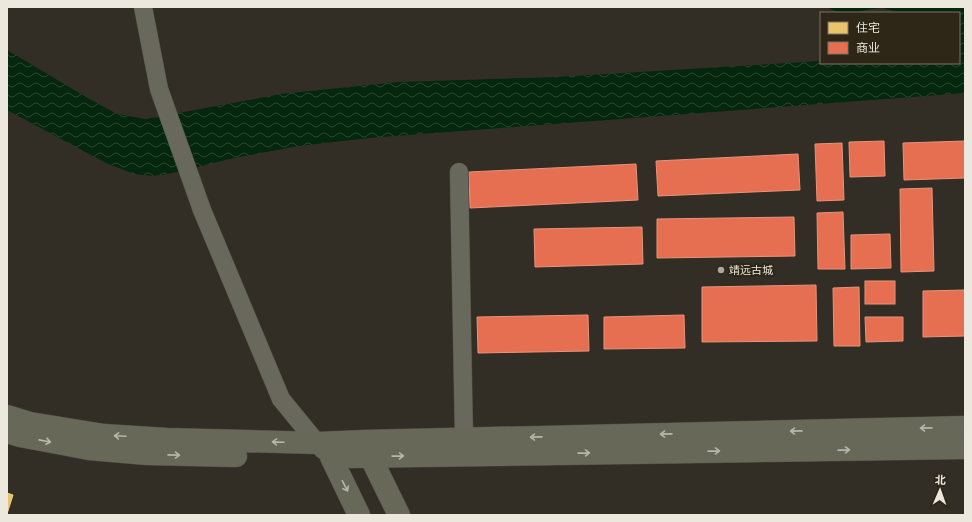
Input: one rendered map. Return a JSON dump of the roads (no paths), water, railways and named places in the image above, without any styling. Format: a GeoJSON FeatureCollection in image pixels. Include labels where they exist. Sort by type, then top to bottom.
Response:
{"type":"FeatureCollection","features":[{"type":"Feature","properties":{"kind":"main road"},"geometry":{"type":"LineString","coordinates":[[7,416],[30,423],[104,436],[324,450]]}},
{"type":"Feature","properties":{"kind":"main road"},"geometry":{"type":"LineString","coordinates":[[367,449],[464,439],[965,427]]}},
{"type":"Feature","properties":{"kind":"main road"},"geometry":{"type":"LineString","coordinates":[[7,432],[89,450],[147,454],[367,449],[965,448]]}},
{"type":"Feature","properties":{"kind":"main road"},"geometry":{"type":"LineString","coordinates":[[367,449],[399,515]]}},
{"type":"Feature","properties":{"kind":"main road"},"geometry":{"type":"LineString","coordinates":[[324,450],[359,515]]}},
{"type":"Feature","properties":{"kind":"street"},"geometry":{"type":"LineString","coordinates":[[144,9],[158,89],[202,210],[281,399],[324,450]]}},
{"type":"Feature","properties":{"kind":"street"},"geometry":{"type":"LineString","coordinates":[[459,172],[464,439]]}},
{"type":"Feature","properties":{"kind":"water"},"geometry":{"type":"Polygon","coordinates":[[[826,7],[965,7],[965,93],[369,138],[299,146],[234,158],[168,174],[153,176],[134,174],[106,163],[7,110],[7,50],[117,114],[146,119],[281,94],[398,82],[556,77],[820,61],[820,64],[960,64],[960,12],[897,12],[883,8],[857,12],[838,12],[826,7]]]}},
{"type":"Feature","properties":{"kind":"place","name":"靖远古城"},"geometry":{"type":"Point","coordinates":[721,270]}}]}
